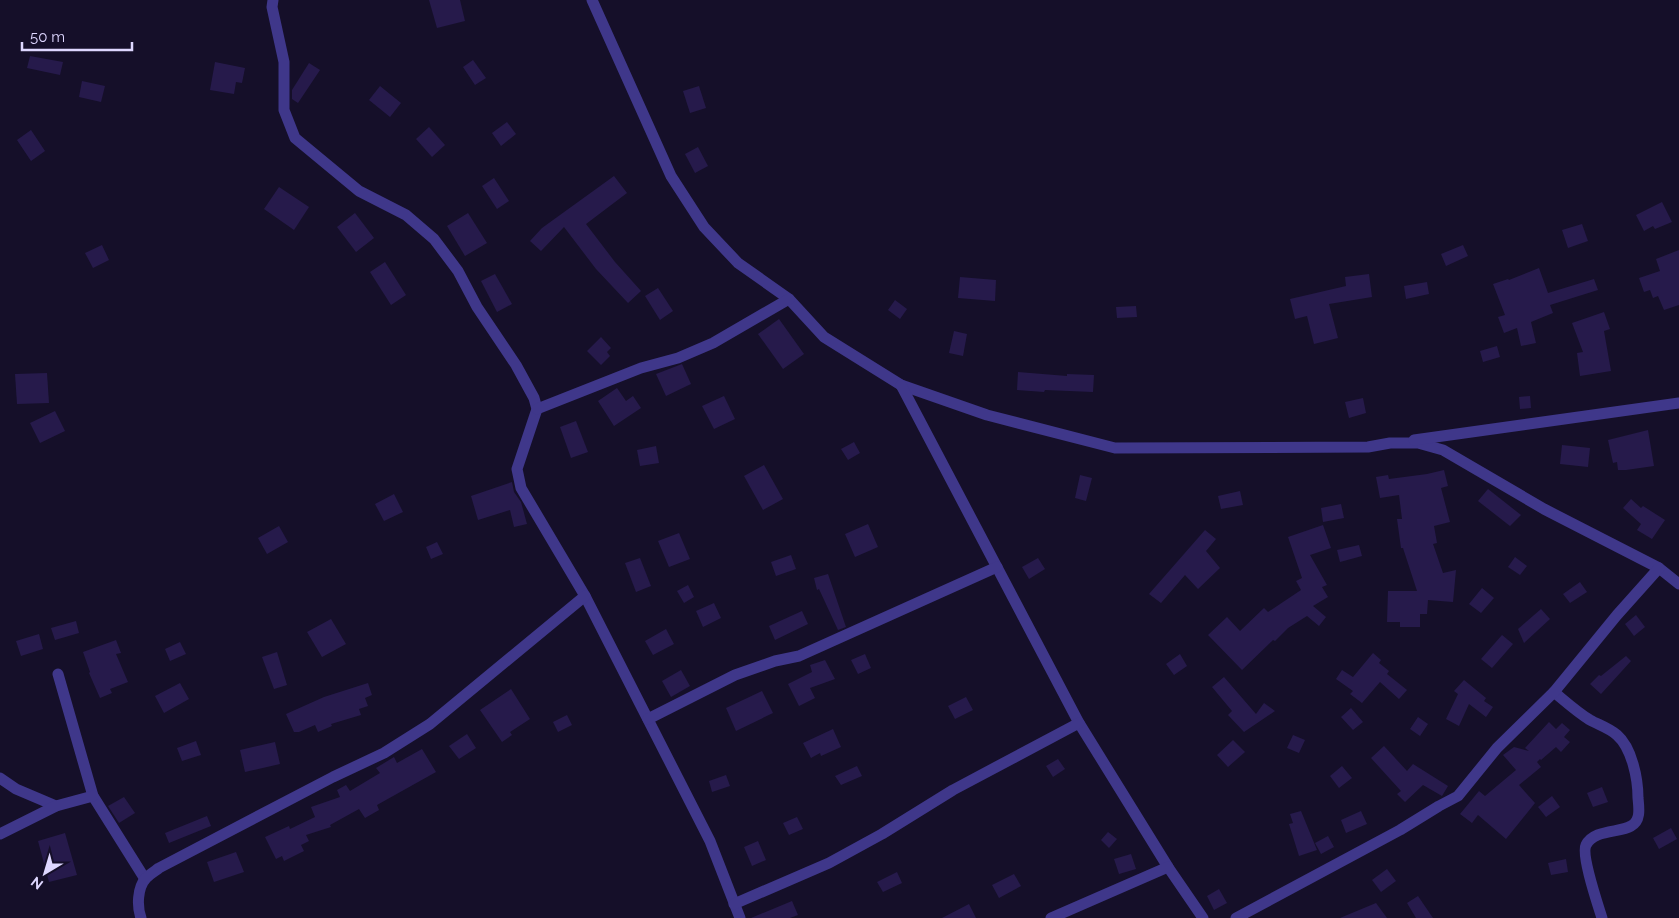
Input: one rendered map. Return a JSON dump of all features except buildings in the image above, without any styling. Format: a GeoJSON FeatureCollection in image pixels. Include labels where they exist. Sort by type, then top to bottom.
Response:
{"type":"FeatureCollection","features":[{"type":"Feature","properties":{"kind":"street"},"geometry":{"type":"LineString","coordinates":[[273,0],[272,7],[284,62],[284,110],[295,138],[360,190],[406,215],[434,239],[458,271],[477,307],[516,366],[534,398],[537,409],[517,470],[521,488],[585,596],[648,718],[710,840],[740,918]]}},
{"type":"Feature","properties":{"kind":"street"},"geometry":{"type":"LineString","coordinates":[[592,0],[672,176],[704,226],[738,263],[789,299],[824,338],[901,385],[987,416],[1115,448],[1368,447],[1679,403]]}},
{"type":"Feature","properties":{"kind":"street"},"geometry":{"type":"LineString","coordinates":[[537,409],[641,368],[678,358],[713,342],[789,299]]}},
{"type":"Feature","properties":{"kind":"street"},"geometry":{"type":"LineString","coordinates":[[901,385],[1079,723],[1168,867],[1203,918]]}},
{"type":"Feature","properties":{"kind":"street"},"geometry":{"type":"LineString","coordinates":[[1390,443],[1418,444],[1443,450],[1544,509],[1659,568],[1679,584]]}},
{"type":"Feature","properties":{"kind":"street"},"geometry":{"type":"LineString","coordinates":[[648,718],[735,675],[775,661],[799,656],[997,567]]}},
{"type":"Feature","properties":{"kind":"street"},"geometry":{"type":"LineString","coordinates":[[1236,918],[1400,830],[1458,796],[1498,748],[1554,692],[1659,568]]}},
{"type":"Feature","properties":{"kind":"street"},"geometry":{"type":"LineString","coordinates":[[141,918],[139,912],[140,892],[145,879],[159,868],[384,753],[422,729],[585,596]]}},
{"type":"Feature","properties":{"kind":"street"},"geometry":{"type":"LineString","coordinates":[[58,674],[93,796],[145,879]]}},
{"type":"Feature","properties":{"kind":"street"},"geometry":{"type":"LineString","coordinates":[[1554,692],[1591,720],[1618,736],[1626,748],[1634,771],[1638,794],[1639,813],[1637,820],[1631,826],[1608,831],[1592,838],[1586,845],[1584,856],[1602,918]]}},
{"type":"Feature","properties":{"kind":"street"},"geometry":{"type":"LineString","coordinates":[[734,904],[829,863],[882,834],[954,790],[1079,723]]}},
{"type":"Feature","properties":{"kind":"street"},"geometry":{"type":"LineString","coordinates":[[0,778],[16,790],[56,806]]}},
{"type":"Feature","properties":{"kind":"street"},"geometry":{"type":"LineString","coordinates":[[0,834],[56,806],[93,796]]}},
{"type":"Feature","properties":{"kind":"street"},"geometry":{"type":"LineString","coordinates":[[1051,918],[1168,867]]}}]}
